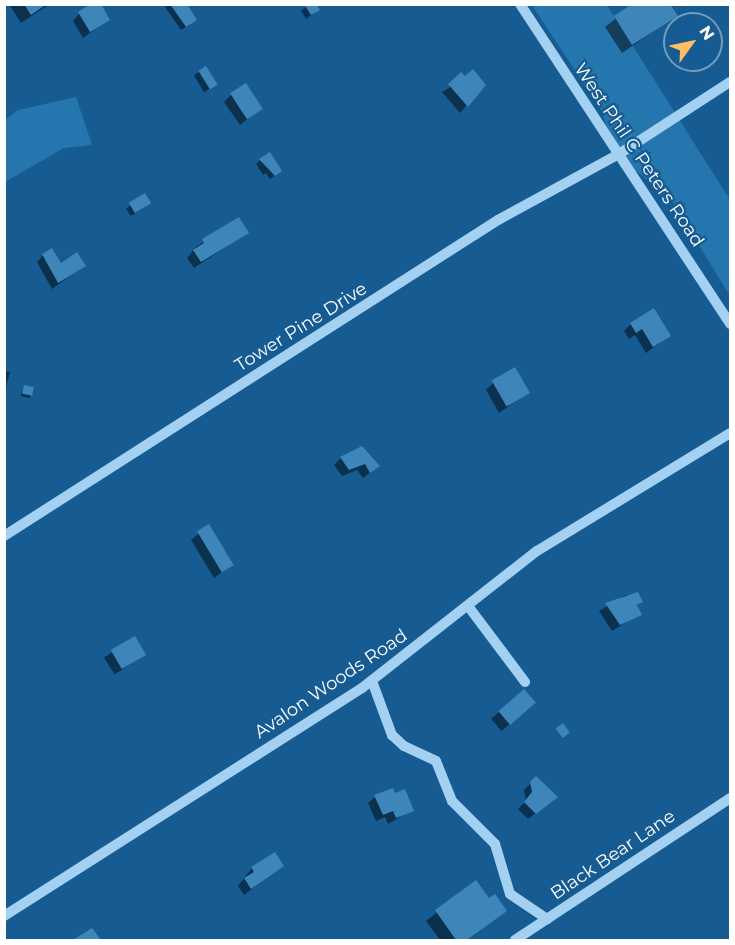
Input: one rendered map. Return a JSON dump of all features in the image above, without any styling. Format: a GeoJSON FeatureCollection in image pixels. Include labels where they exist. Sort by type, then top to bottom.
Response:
{"type":"FeatureCollection","features":[{"type":"Feature","properties":{"kind":"street","name":"West Phil C Peters Road"},"geometry":{"type":"LineString","coordinates":[[520,4],[730,324]]}},
{"type":"Feature","properties":{"kind":"street","name":"Tower Pine Drive"},"geometry":{"type":"LineString","coordinates":[[4,536],[498,219],[619,154],[730,82]]}},
{"type":"Feature","properties":{"kind":"street","name":"Avalon Woods Road"},"geometry":{"type":"LineString","coordinates":[[4,916],[372,681],[537,551],[730,434]]}},
{"type":"Feature","properties":{"kind":"street"},"geometry":{"type":"LineString","coordinates":[[468,606],[525,682]]}},
{"type":"Feature","properties":{"kind":"street"},"geometry":{"type":"LineString","coordinates":[[372,681],[392,735],[404,746],[436,761],[452,801],[495,844],[510,894],[547,920]]}},
{"type":"Feature","properties":{"kind":"street","name":"Black Bear Lane"},"geometry":{"type":"LineString","coordinates":[[515,940],[730,798]]}},
{"type":"Feature","properties":{"kind":"shaded area"},"geometry":{"type":"Polygon","coordinates":[[[532,5],[607,5],[730,200],[730,296],[670,198],[636,171],[621,169],[601,110],[532,5]]]}},
{"type":"Feature","properties":{"kind":"shaded area"},"geometry":{"type":"Polygon","coordinates":[[[76,97],[92,145],[64,148],[5,182],[5,120],[18,110],[76,97]]]}},
{"type":"Feature","properties":{"kind":"building"},"geometry":{"type":"Polygon","coordinates":[[[24,4],[47,4],[31,15],[24,4]]]}},
{"type":"Feature","properties":{"kind":"building"},"geometry":{"type":"Polygon","coordinates":[[[91,4],[101,4],[110,20],[90,32],[78,12],[91,4]]]}},
{"type":"Feature","properties":{"kind":"building"},"geometry":{"type":"Polygon","coordinates":[[[170,4],[187,4],[197,20],[186,27],[170,4]]]}},
{"type":"Feature","properties":{"kind":"building"},"geometry":{"type":"Polygon","coordinates":[[[304,4],[316,4],[320,10],[311,15],[304,4]]]}},
{"type":"Feature","properties":{"kind":"building"},"geometry":{"type":"Polygon","coordinates":[[[632,4],[670,4],[675,12],[663,12],[663,25],[632,45],[614,16],[632,4]]]}},
{"type":"Feature","properties":{"kind":"building"},"geometry":{"type":"Polygon","coordinates":[[[206,66],[218,85],[210,89],[198,71],[206,66]]]}},
{"type":"Feature","properties":{"kind":"building"},"geometry":{"type":"Polygon","coordinates":[[[473,69],[486,85],[468,107],[448,84],[461,72],[465,76],[473,69]]]}},
{"type":"Feature","properties":{"kind":"building"},"geometry":{"type":"Polygon","coordinates":[[[246,83],[263,109],[247,119],[230,93],[246,83]]]}},
{"type":"Feature","properties":{"kind":"building"},"geometry":{"type":"Polygon","coordinates":[[[270,152],[282,171],[275,176],[259,159],[270,152]]]}},
{"type":"Feature","properties":{"kind":"building"},"geometry":{"type":"Polygon","coordinates":[[[145,193],[151,203],[135,213],[129,203],[145,193]]]}},
{"type":"Feature","properties":{"kind":"building"},"geometry":{"type":"Polygon","coordinates":[[[239,217],[249,233],[201,262],[193,250],[204,243],[202,239],[239,217]]]}},
{"type":"Feature","properties":{"kind":"building"},"geometry":{"type":"Polygon","coordinates":[[[52,248],[61,263],[77,252],[86,266],[58,283],[42,254],[52,248]]]}},
{"type":"Feature","properties":{"kind":"building"},"geometry":{"type":"Polygon","coordinates":[[[654,308],[671,336],[653,347],[642,329],[636,333],[630,323],[654,308]]]}},
{"type":"Feature","properties":{"kind":"building"},"geometry":{"type":"Polygon","coordinates":[[[515,367],[530,393],[507,406],[492,380],[515,367]]]}},
{"type":"Feature","properties":{"kind":"building"},"geometry":{"type":"Polygon","coordinates":[[[24,385],[34,387],[32,396],[22,394],[24,385]]]}},
{"type":"Feature","properties":{"kind":"building"},"geometry":{"type":"Polygon","coordinates":[[[362,446],[380,466],[370,473],[365,464],[349,470],[340,457],[362,446]]]}},
{"type":"Feature","properties":{"kind":"building"},"geometry":{"type":"Polygon","coordinates":[[[209,524],[234,565],[222,572],[197,531],[209,524]]]}},
{"type":"Feature","properties":{"kind":"building"},"geometry":{"type":"Polygon","coordinates":[[[638,592],[643,602],[637,605],[642,615],[620,625],[605,603],[638,592]]]}},
{"type":"Feature","properties":{"kind":"building"},"geometry":{"type":"Polygon","coordinates":[[[135,636],[146,655],[122,669],[111,650],[135,636]]]}},
{"type":"Feature","properties":{"kind":"building"},"geometry":{"type":"Polygon","coordinates":[[[524,689],[536,703],[510,725],[498,711],[524,689]]]}},
{"type":"Feature","properties":{"kind":"building"},"geometry":{"type":"Polygon","coordinates":[[[563,723],[570,733],[563,738],[556,728],[563,723]]]}},
{"type":"Feature","properties":{"kind":"building"},"geometry":{"type":"Polygon","coordinates":[[[536,776],[558,797],[536,814],[524,802],[532,792],[530,782],[536,776]]]}},
{"type":"Feature","properties":{"kind":"building"},"geometry":{"type":"Polygon","coordinates":[[[393,788],[395,793],[405,789],[414,811],[396,818],[393,811],[383,815],[374,795],[393,788]]]}},
{"type":"Feature","properties":{"kind":"building"},"geometry":{"type":"Polygon","coordinates":[[[275,852],[284,866],[251,889],[244,878],[254,872],[251,867],[275,852]]]}},
{"type":"Feature","properties":{"kind":"building"},"geometry":{"type":"Polygon","coordinates":[[[476,880],[489,898],[495,894],[507,911],[467,940],[456,940],[435,910],[476,880]]]}},
{"type":"Feature","properties":{"kind":"building"},"geometry":{"type":"Polygon","coordinates":[[[92,928],[101,940],[73,940],[92,928]]]}}]}
